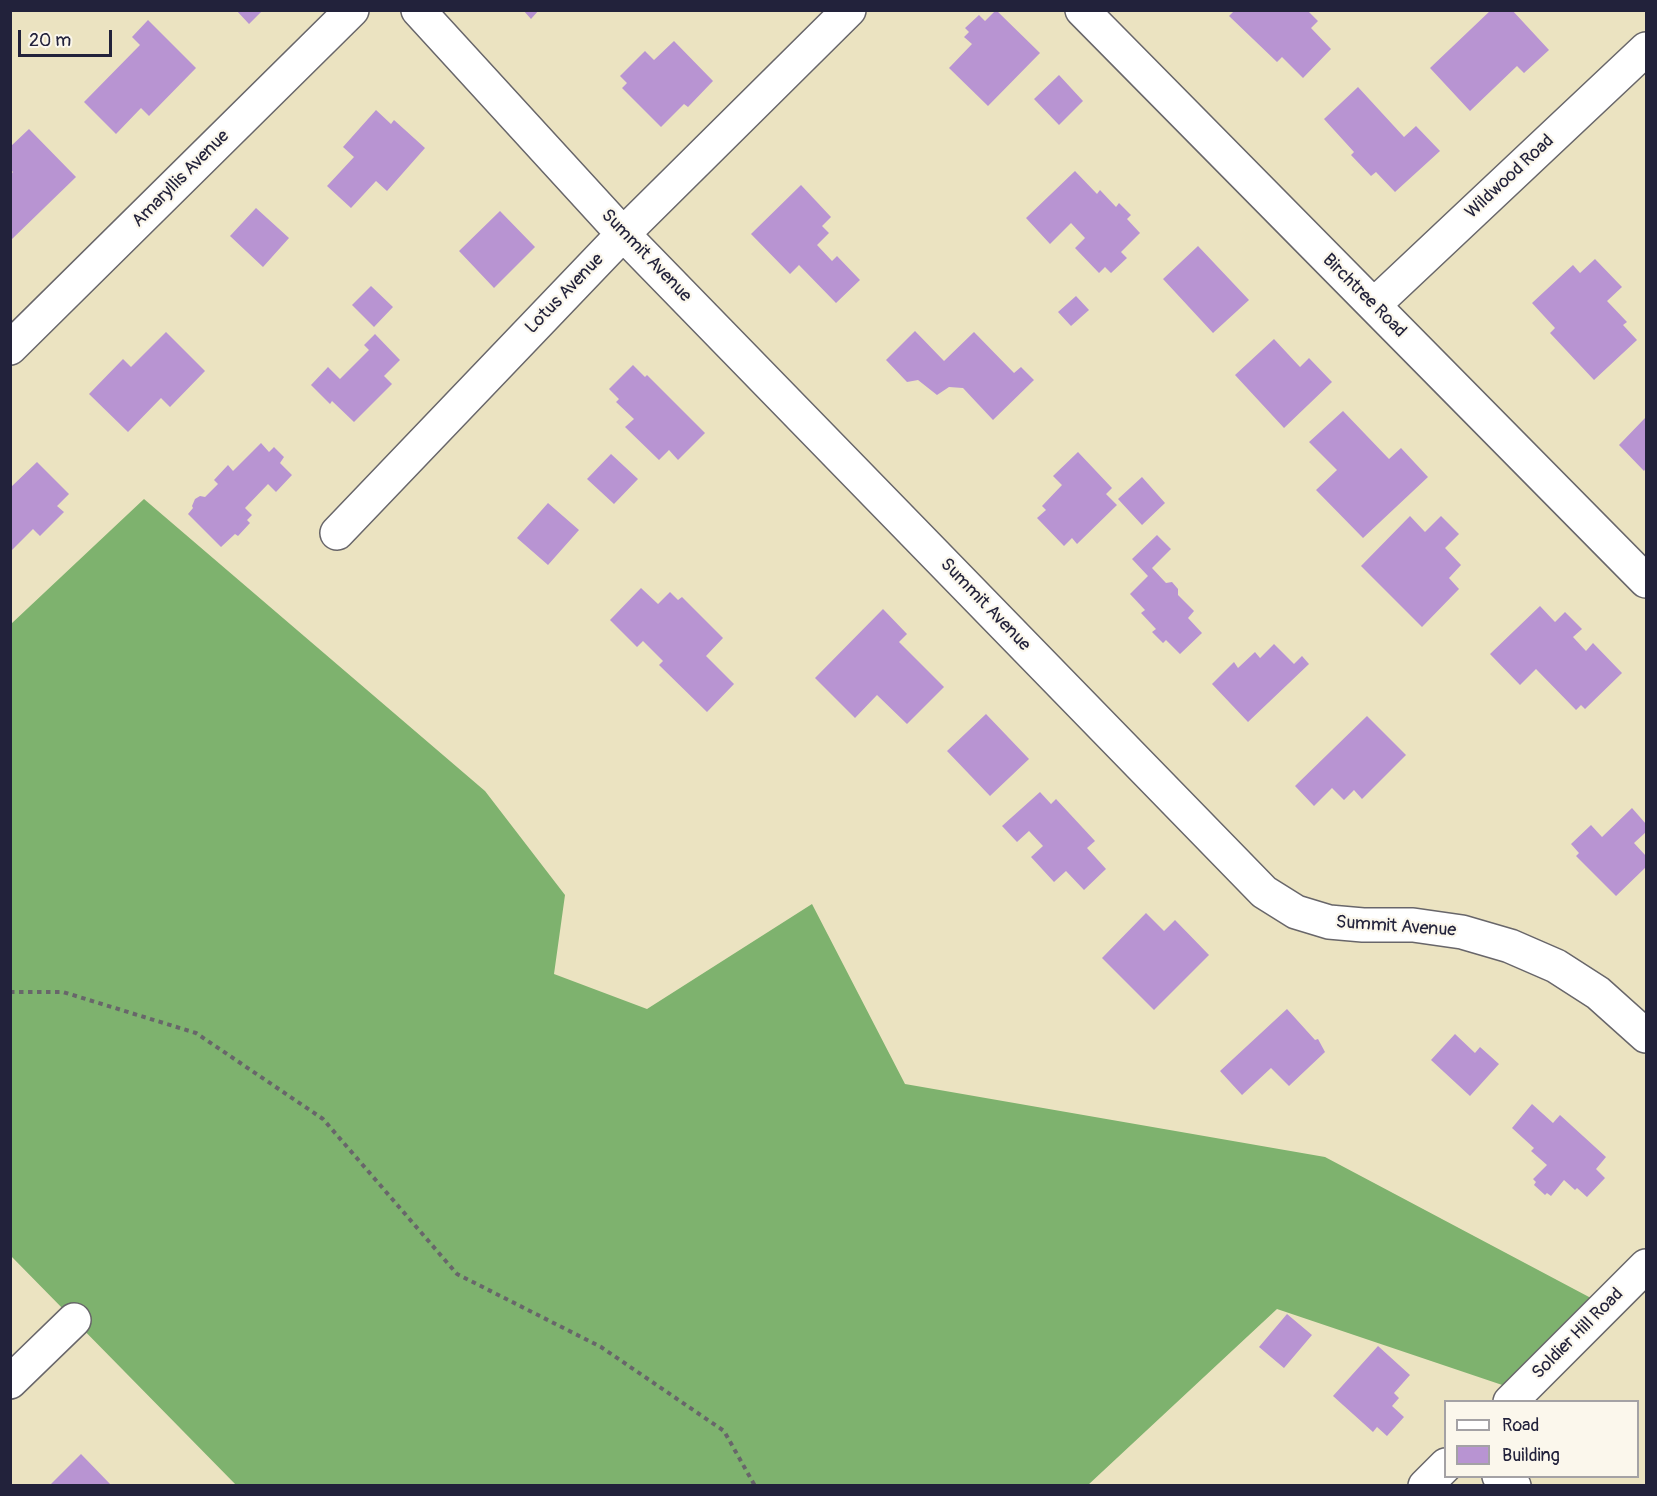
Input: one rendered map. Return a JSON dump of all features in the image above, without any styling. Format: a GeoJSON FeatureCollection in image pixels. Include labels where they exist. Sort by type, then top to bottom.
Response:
{"type":"FeatureCollection","features":[{"type":"Feature","properties":{"kind":"street","name":"Amaryllis Avenue"},"geometry":{"type":"LineString","coordinates":[[10,348],[352,10]]}},
{"type":"Feature","properties":{"kind":"street","name":"Summit Avenue"},"geometry":{"type":"LineString","coordinates":[[418,10],[623,234],[1264,892],[1296,912],[1329,922],[1413,925],[1462,932],[1510,946],[1556,966],[1598,993],[1647,1036]]}},
{"type":"Feature","properties":{"kind":"street","name":"Lotus Avenue"},"geometry":{"type":"LineString","coordinates":[[337,533],[623,234],[849,10]]}},
{"type":"Feature","properties":{"kind":"street","name":"Birchtree Road"},"geometry":{"type":"LineString","coordinates":[[1082,10],[1647,581]]}},
{"type":"Feature","properties":{"kind":"street","name":"Wildwood Road"},"geometry":{"type":"LineString","coordinates":[[1374,305],[1647,49]]}},
{"type":"Feature","properties":{"kind":"street","name":"Soldier Hill Road"},"geometry":{"type":"LineString","coordinates":[[1511,1400],[1647,1266]]}},
{"type":"Feature","properties":{"kind":"street"},"geometry":{"type":"LineString","coordinates":[[10,1383],[74,1320]]}},
{"type":"Feature","properties":{"kind":"street"},"geometry":{"type":"LineString","coordinates":[[1425,1485],[1444,1467]]}},
{"type":"Feature","properties":{"kind":"path"},"geometry":{"type":"LineString","coordinates":[[10,992],[63,993],[196,1033],[323,1119],[456,1274],[601,1347],[723,1431],[755,1485]]}},
{"type":"Feature","properties":{"kind":"green space"},"geometry":{"type":"Polygon","coordinates":[[[144,499],[485,791],[565,895],[554,974],[647,1009],[812,904],[905,1084],[1325,1157],[1606,1306],[1520,1391],[1277,1309],[1088,1485],[237,1486],[11,1256],[11,624],[144,499]]]}},
{"type":"Feature","properties":{"kind":"building"},"geometry":{"type":"Polygon","coordinates":[[[236,10],[263,10],[249,24],[236,10]]]}},
{"type":"Feature","properties":{"kind":"building"},"geometry":{"type":"Polygon","coordinates":[[[523,10],[539,10],[531,19],[523,10]]]}},
{"type":"Feature","properties":{"kind":"building"},"geometry":{"type":"Polygon","coordinates":[[[996,10],[1040,53],[988,106],[949,68],[972,44],[964,37],[969,32],[965,28],[979,15],[985,21],[996,10]]]}},
{"type":"Feature","properties":{"kind":"building"},"geometry":{"type":"Polygon","coordinates":[[[1235,10],[1307,10],[1318,21],[1311,28],[1331,49],[1303,78],[1282,57],[1277,62],[1229,16],[1235,10]]]}},
{"type":"Feature","properties":{"kind":"building"},"geometry":{"type":"Polygon","coordinates":[[[1491,10],[1512,10],[1549,50],[1524,73],[1517,66],[1470,111],[1430,68],[1491,10]]]}},
{"type":"Feature","properties":{"kind":"building"},"geometry":{"type":"Polygon","coordinates":[[[148,20],[196,68],[149,116],[141,108],[116,134],[84,102],[140,45],[132,37],[148,20]]]}},
{"type":"Feature","properties":{"kind":"building"},"geometry":{"type":"Polygon","coordinates":[[[674,41],[713,81],[688,107],[684,104],[661,127],[622,88],[627,83],[620,76],[645,51],[654,60],[674,41]]]}},
{"type":"Feature","properties":{"kind":"building"},"geometry":{"type":"Polygon","coordinates":[[[1059,75],[1083,101],[1059,125],[1034,99],[1059,75]]]}},
{"type":"Feature","properties":{"kind":"building"},"geometry":{"type":"Polygon","coordinates":[[[1358,87],[1404,137],[1416,126],[1440,151],[1395,192],[1376,172],[1371,176],[1351,155],[1354,152],[1324,119],[1358,87]]]}},
{"type":"Feature","properties":{"kind":"building"},"geometry":{"type":"Polygon","coordinates":[[[376,110],[391,124],[394,120],[425,148],[387,191],[376,181],[351,208],[327,186],[354,157],[343,147],[376,110]]]}},
{"type":"Feature","properties":{"kind":"building"},"geometry":{"type":"Polygon","coordinates":[[[29,129],[76,177],[10,241],[10,175],[13,172],[10,169],[10,147],[29,129]]]}},
{"type":"Feature","properties":{"kind":"building"},"geometry":{"type":"Polygon","coordinates":[[[1075,171],[1097,194],[1100,190],[1116,207],[1119,203],[1131,215],[1127,219],[1140,233],[1121,252],[1127,258],[1111,273],[1105,267],[1099,273],[1075,248],[1085,238],[1071,223],[1050,244],[1026,218],[1075,171]]]}},
{"type":"Feature","properties":{"kind":"building"},"geometry":{"type":"Polygon","coordinates":[[[801,185],[831,217],[822,226],[829,233],[817,245],[832,261],[837,256],[860,280],[836,303],[799,265],[790,274],[751,234],[801,185]]]}},
{"type":"Feature","properties":{"kind":"building"},"geometry":{"type":"Polygon","coordinates":[[[256,208],[289,238],[263,267],[230,236],[256,208]]]}},
{"type":"Feature","properties":{"kind":"building"},"geometry":{"type":"Polygon","coordinates":[[[500,211],[535,247],[494,288],[459,251],[500,211]]]}},
{"type":"Feature","properties":{"kind":"building"},"geometry":{"type":"Polygon","coordinates":[[[1198,246],[1249,300],[1213,333],[1163,279],[1198,246]]]}},
{"type":"Feature","properties":{"kind":"building"},"geometry":{"type":"Polygon","coordinates":[[[1595,259],[1622,287],[1607,301],[1627,322],[1623,325],[1637,340],[1594,380],[1550,333],[1555,328],[1532,303],[1573,265],[1580,273],[1595,259]]]}},
{"type":"Feature","properties":{"kind":"building"},"geometry":{"type":"Polygon","coordinates":[[[371,286],[393,307],[374,327],[352,305],[371,286]]]}},
{"type":"Feature","properties":{"kind":"building"},"geometry":{"type":"Polygon","coordinates":[[[1076,296],[1089,310],[1071,326],[1058,312],[1076,296]]]}},
{"type":"Feature","properties":{"kind":"building"},"geometry":{"type":"Polygon","coordinates":[[[915,331],[944,361],[974,332],[1014,373],[1021,367],[1034,380],[993,420],[963,388],[949,387],[937,395],[918,380],[907,382],[886,360],[915,331]]]}},
{"type":"Feature","properties":{"kind":"building"},"geometry":{"type":"Polygon","coordinates":[[[166,332],[205,371],[170,407],[161,398],[128,432],[89,394],[123,359],[131,367],[166,332]]]}},
{"type":"Feature","properties":{"kind":"building"},"geometry":{"type":"Polygon","coordinates":[[[375,334],[400,360],[384,376],[392,384],[354,422],[332,401],[330,404],[311,385],[328,367],[340,379],[369,350],[364,345],[375,334]]]}},
{"type":"Feature","properties":{"kind":"building"},"geometry":{"type":"Polygon","coordinates":[[[1274,339],[1300,367],[1309,358],[1332,382],[1284,428],[1235,375],[1274,339]]]}},
{"type":"Feature","properties":{"kind":"building"},"geometry":{"type":"Polygon","coordinates":[[[633,365],[645,377],[647,375],[705,433],[678,460],[669,450],[659,460],[625,427],[634,419],[616,402],[619,399],[609,389],[633,365]]]}},
{"type":"Feature","properties":{"kind":"building"},"geometry":{"type":"Polygon","coordinates":[[[1343,411],[1389,459],[1401,448],[1428,477],[1363,538],[1316,490],[1337,470],[1309,442],[1343,411]]]}},
{"type":"Feature","properties":{"kind":"building"},"geometry":{"type":"Polygon","coordinates":[[[1646,417],[1646,468],[1644,471],[1619,445],[1646,417]]]}},
{"type":"Feature","properties":{"kind":"building"},"geometry":{"type":"Polygon","coordinates":[[[261,443],[269,452],[274,447],[284,457],[280,463],[292,475],[276,492],[268,484],[245,508],[252,515],[247,520],[250,523],[238,536],[235,534],[221,547],[188,514],[193,508],[195,499],[200,496],[205,497],[218,484],[214,480],[228,465],[233,471],[261,443]]]}},
{"type":"Feature","properties":{"kind":"building"},"geometry":{"type":"Polygon","coordinates":[[[1078,452],[1112,488],[1106,494],[1117,505],[1077,544],[1072,538],[1064,546],[1037,518],[1046,510],[1042,506],[1062,485],[1053,476],[1078,452]]]}},
{"type":"Feature","properties":{"kind":"building"},"geometry":{"type":"Polygon","coordinates":[[[611,454],[638,479],[614,504],[587,479],[611,454]]]}},
{"type":"Feature","properties":{"kind":"building"},"geometry":{"type":"Polygon","coordinates":[[[37,462],[69,494],[57,506],[64,512],[40,536],[33,529],[10,552],[10,488],[37,462]]]}},
{"type":"Feature","properties":{"kind":"building"},"geometry":{"type":"Polygon","coordinates":[[[1142,477],[1165,503],[1142,525],[1118,499],[1142,477]]]}},
{"type":"Feature","properties":{"kind":"building"},"geometry":{"type":"Polygon","coordinates":[[[548,503],[579,530],[548,565],[517,538],[548,503]]]}},
{"type":"Feature","properties":{"kind":"building"},"geometry":{"type":"Polygon","coordinates":[[[1410,516],[1425,532],[1441,516],[1459,534],[1445,548],[1461,565],[1449,578],[1459,589],[1422,627],[1361,566],[1410,516]]]}},
{"type":"Feature","properties":{"kind":"building"},"geometry":{"type":"Polygon","coordinates":[[[1157,535],[1171,549],[1152,568],[1166,583],[1172,582],[1178,589],[1178,595],[1194,611],[1188,618],[1202,633],[1180,654],[1166,640],[1163,643],[1152,632],[1156,629],[1141,613],[1145,610],[1130,594],[1148,576],[1132,559],[1157,535]]]}},
{"type":"Feature","properties":{"kind":"building"},"geometry":{"type":"Polygon","coordinates":[[[641,588],[658,604],[670,592],[678,600],[682,597],[723,638],[706,656],[734,684],[707,712],[659,665],[663,661],[643,641],[637,647],[610,620],[641,588]]]}},
{"type":"Feature","properties":{"kind":"building"},"geometry":{"type":"Polygon","coordinates":[[[1540,606],[1555,622],[1565,612],[1582,629],[1573,637],[1586,651],[1593,643],[1622,673],[1585,709],[1581,705],[1576,710],[1536,669],[1520,685],[1490,654],[1540,606]]]}},
{"type":"Feature","properties":{"kind":"building"},"geometry":{"type":"Polygon","coordinates":[[[883,609],[907,634],[899,642],[944,687],[907,724],[877,695],[855,718],[815,678],[883,609]]]}},
{"type":"Feature","properties":{"kind":"building"},"geometry":{"type":"Polygon","coordinates":[[[1274,644],[1294,664],[1302,656],[1309,664],[1248,722],[1212,684],[1234,662],[1238,668],[1255,652],[1260,658],[1274,644]]]}},
{"type":"Feature","properties":{"kind":"building"},"geometry":{"type":"Polygon","coordinates":[[[986,714],[1029,759],[990,796],[947,751],[986,714]]]}},
{"type":"Feature","properties":{"kind":"building"},"geometry":{"type":"Polygon","coordinates":[[[1367,716],[1406,755],[1362,799],[1354,790],[1344,800],[1332,788],[1314,806],[1295,786],[1367,716]]]}},
{"type":"Feature","properties":{"kind":"building"},"geometry":{"type":"Polygon","coordinates":[[[1040,792],[1051,804],[1056,799],[1095,841],[1087,848],[1106,869],[1084,890],[1066,871],[1054,882],[1031,857],[1043,846],[1029,831],[1017,842],[1002,826],[1040,792]]]}},
{"type":"Feature","properties":{"kind":"building"},"geometry":{"type":"Polygon","coordinates":[[[1632,808],[1646,824],[1646,832],[1634,843],[1646,856],[1646,867],[1616,896],[1576,856],[1579,853],[1571,844],[1591,825],[1602,837],[1632,808]]]}},
{"type":"Feature","properties":{"kind":"building"},"geometry":{"type":"Polygon","coordinates":[[[1146,913],[1164,931],[1175,920],[1209,955],[1154,1010],[1102,958],[1146,913]]]}},
{"type":"Feature","properties":{"kind":"building"},"geometry":{"type":"Polygon","coordinates":[[[1287,1009],[1315,1040],[1318,1039],[1325,1052],[1289,1086],[1271,1068],[1242,1095],[1220,1071],[1287,1009]]]}},
{"type":"Feature","properties":{"kind":"building"},"geometry":{"type":"Polygon","coordinates":[[[1455,1034],[1475,1053],[1480,1047],[1499,1064],[1470,1096],[1431,1060],[1455,1034]]]}},
{"type":"Feature","properties":{"kind":"building"},"geometry":{"type":"Polygon","coordinates":[[[1532,1104],[1553,1123],[1560,1115],[1606,1157],[1596,1169],[1605,1178],[1587,1197],[1564,1180],[1551,1196],[1547,1193],[1545,1195],[1534,1185],[1536,1182],[1533,1179],[1547,1165],[1531,1151],[1534,1148],[1512,1128],[1532,1104]]]}},
{"type":"Feature","properties":{"kind":"building"},"geometry":{"type":"Polygon","coordinates":[[[1287,1314],[1312,1335],[1284,1368],[1259,1347],[1287,1314]]]}},
{"type":"Feature","properties":{"kind":"building"},"geometry":{"type":"Polygon","coordinates":[[[1378,1346],[1410,1375],[1394,1393],[1399,1398],[1392,1406],[1404,1417],[1387,1436],[1377,1427],[1373,1432],[1333,1396],[1378,1346]]]}},
{"type":"Feature","properties":{"kind":"building"},"geometry":{"type":"Polygon","coordinates":[[[81,1454],[112,1486],[49,1486],[81,1454]]]}}]}
